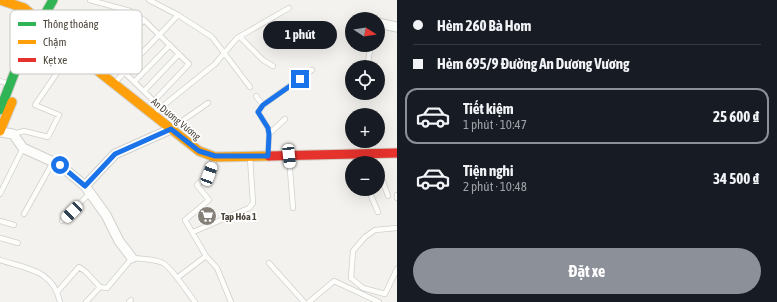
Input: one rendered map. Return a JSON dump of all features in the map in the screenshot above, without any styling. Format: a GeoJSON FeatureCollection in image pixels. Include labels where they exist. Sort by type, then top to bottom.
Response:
{"type":"FeatureCollection","features":[{"type":"Feature","properties":{"kind":"main road","name":"An Dương Vương"},"geometry":{"type":"LineString","coordinates":[[0,0],[26,10]]}},
{"type":"Feature","properties":{"kind":"main road"},"geometry":{"type":"LineString","coordinates":[[48,10],[53,0]]}},
{"type":"Feature","properties":{"kind":"main road"},"geometry":{"type":"LineString","coordinates":[[0,110],[14,74]]}},
{"type":"Feature","properties":{"kind":"main road"},"geometry":{"type":"LineString","coordinates":[[0,132],[24,74]]}},
{"type":"Feature","properties":{"kind":"main road","name":"An Dương Vương"},"geometry":{"type":"LineString","coordinates":[[103,75],[199,151],[215,156],[355,157],[396,155]]}},
{"type":"Feature","properties":{"kind":"street"},"geometry":{"type":"LineString","coordinates":[[385,24],[397,27]]}},
{"type":"Feature","properties":{"kind":"street"},"geometry":{"type":"LineString","coordinates":[[87,190],[115,154],[171,129]]}},
{"type":"Feature","properties":{"kind":"street"},"geometry":{"type":"LineString","coordinates":[[0,132],[13,134],[23,148],[60,165],[87,190],[106,215],[119,241],[132,258]]}},
{"type":"Feature","properties":{"kind":"lane"},"geometry":{"type":"LineString","coordinates":[[90,0],[126,10]]}},
{"type":"Feature","properties":{"kind":"lane"},"geometry":{"type":"LineString","coordinates":[[149,0],[178,15],[212,37],[250,87]]}},
{"type":"Feature","properties":{"kind":"lane"},"geometry":{"type":"LineString","coordinates":[[153,114],[215,64],[223,53],[240,37],[289,8]]}},
{"type":"Feature","properties":{"kind":"lane"},"geometry":{"type":"LineString","coordinates":[[142,54],[178,15]]}},
{"type":"Feature","properties":{"kind":"lane"},"geometry":{"type":"LineString","coordinates":[[144,20],[189,64],[154,101]]}},
{"type":"Feature","properties":{"kind":"lane"},"geometry":{"type":"LineString","coordinates":[[240,37],[263,60],[272,66]]}},
{"type":"Feature","properties":{"kind":"lane"},"geometry":{"type":"LineString","coordinates":[[142,74],[170,45]]}},
{"type":"Feature","properties":{"kind":"lane"},"geometry":{"type":"LineString","coordinates":[[144,91],[179,54]]}},
{"type":"Feature","properties":{"kind":"lane"},"geometry":{"type":"LineString","coordinates":[[268,156],[268,128],[258,112],[263,105],[312,70]]}},
{"type":"Feature","properties":{"kind":"lane"},"geometry":{"type":"LineString","coordinates":[[13,134],[24,131],[48,137],[59,115],[36,105],[57,74]]}},
{"type":"Feature","properties":{"kind":"lane"},"geometry":{"type":"LineString","coordinates":[[115,83],[122,74]]}},
{"type":"Feature","properties":{"kind":"lane"},"geometry":{"type":"LineString","coordinates":[[126,74],[161,108]]}},
{"type":"Feature","properties":{"kind":"lane"},"geometry":{"type":"LineString","coordinates":[[134,82],[142,74]]}},
{"type":"Feature","properties":{"kind":"lane"},"geometry":{"type":"LineString","coordinates":[[0,81],[10,85]]}},
{"type":"Feature","properties":{"kind":"lane"},"geometry":{"type":"LineString","coordinates":[[256,96],[263,105]]}},
{"type":"Feature","properties":{"kind":"lane"},"geometry":{"type":"LineString","coordinates":[[171,129],[208,103]]}},
{"type":"Feature","properties":{"kind":"lane"},"geometry":{"type":"LineString","coordinates":[[269,134],[285,119]]}},
{"type":"Feature","properties":{"kind":"lane"},"geometry":{"type":"LineString","coordinates":[[0,194],[23,148]]}},
{"type":"Feature","properties":{"kind":"lane"},"geometry":{"type":"LineString","coordinates":[[215,156],[209,174],[197,185],[209,200],[184,220],[193,232],[206,256],[217,268],[231,302]]}},
{"type":"Feature","properties":{"kind":"lane"},"geometry":{"type":"LineString","coordinates":[[193,232],[249,208],[253,203],[250,156]]}},
{"type":"Feature","properties":{"kind":"lane"},"geometry":{"type":"LineString","coordinates":[[289,156],[293,208]]}},
{"type":"Feature","properties":{"kind":"lane"},"geometry":{"type":"LineString","coordinates":[[24,214],[53,162]]}},
{"type":"Feature","properties":{"kind":"lane"},"geometry":{"type":"LineString","coordinates":[[385,188],[388,196]]}},
{"type":"Feature","properties":{"kind":"lane"},"geometry":{"type":"LineString","coordinates":[[62,221],[87,190]]}},
{"type":"Feature","properties":{"kind":"lane"},"geometry":{"type":"LineString","coordinates":[[371,196],[378,212]]}},
{"type":"Feature","properties":{"kind":"lane"},"geometry":{"type":"LineString","coordinates":[[0,222],[14,225]]}},
{"type":"Feature","properties":{"kind":"lane"},"geometry":{"type":"LineString","coordinates":[[397,228],[375,230],[365,237],[353,251],[351,278],[363,288],[385,294],[397,269]]}},
{"type":"Feature","properties":{"kind":"lane"},"geometry":{"type":"LineString","coordinates":[[0,238],[18,243]]}},
{"type":"Feature","properties":{"kind":"lane"},"geometry":{"type":"LineString","coordinates":[[177,278],[206,256]]}},
{"type":"Feature","properties":{"kind":"lane"},"geometry":{"type":"LineString","coordinates":[[58,291],[79,267],[86,272],[100,287],[107,288],[132,258],[147,259],[163,264],[177,278],[195,302]]}},
{"type":"Feature","properties":{"kind":"lane"},"geometry":{"type":"LineString","coordinates":[[0,260],[41,273],[52,282],[58,291],[60,302]]}},
{"type":"Feature","properties":{"kind":"lane"},"geometry":{"type":"LineString","coordinates":[[269,262],[304,302]]}},
{"type":"Feature","properties":{"kind":"lane"},"geometry":{"type":"LineString","coordinates":[[309,302],[334,281],[379,302]]}},
{"type":"Feature","properties":{"kind":"lane"},"geometry":{"type":"LineString","coordinates":[[86,302],[100,287]]}},
{"type":"Feature","properties":{"kind":"traffic: fast"},"geometry":{"type":"LineString","coordinates":[[47,10],[53,0]]}},
{"type":"Feature","properties":{"kind":"traffic: fast"},"geometry":{"type":"LineString","coordinates":[[0,110],[14,74]]}},
{"type":"Feature","properties":{"kind":"traffic: slow"},"geometry":{"type":"LineString","coordinates":[[0,0],[26,10]]}},
{"type":"Feature","properties":{"kind":"traffic: slow"},"geometry":{"type":"LineString","coordinates":[[102,74],[199,151],[215,157],[269,156]]}},
{"type":"Feature","properties":{"kind":"traffic: slow"},"geometry":{"type":"LineString","coordinates":[[0,131],[12,102]]}},
{"type":"Feature","properties":{"kind":"traffic: jam"},"geometry":{"type":"LineString","coordinates":[[269,156],[397,153]]}},
{"type":"Feature","properties":{"kind":"place","name":"Tạp Hóa 1"},"geometry":{"type":"Point","coordinates":[207,216]}},
{"type":"Feature","properties":{"kind":"route"},"geometry":{"type":"LineString","coordinates":[[60,165],[85,186],[115,154],[171,129],[199,151],[215,156],[268,156],[268,128],[258,112],[263,105],[300,79]]}}]}
